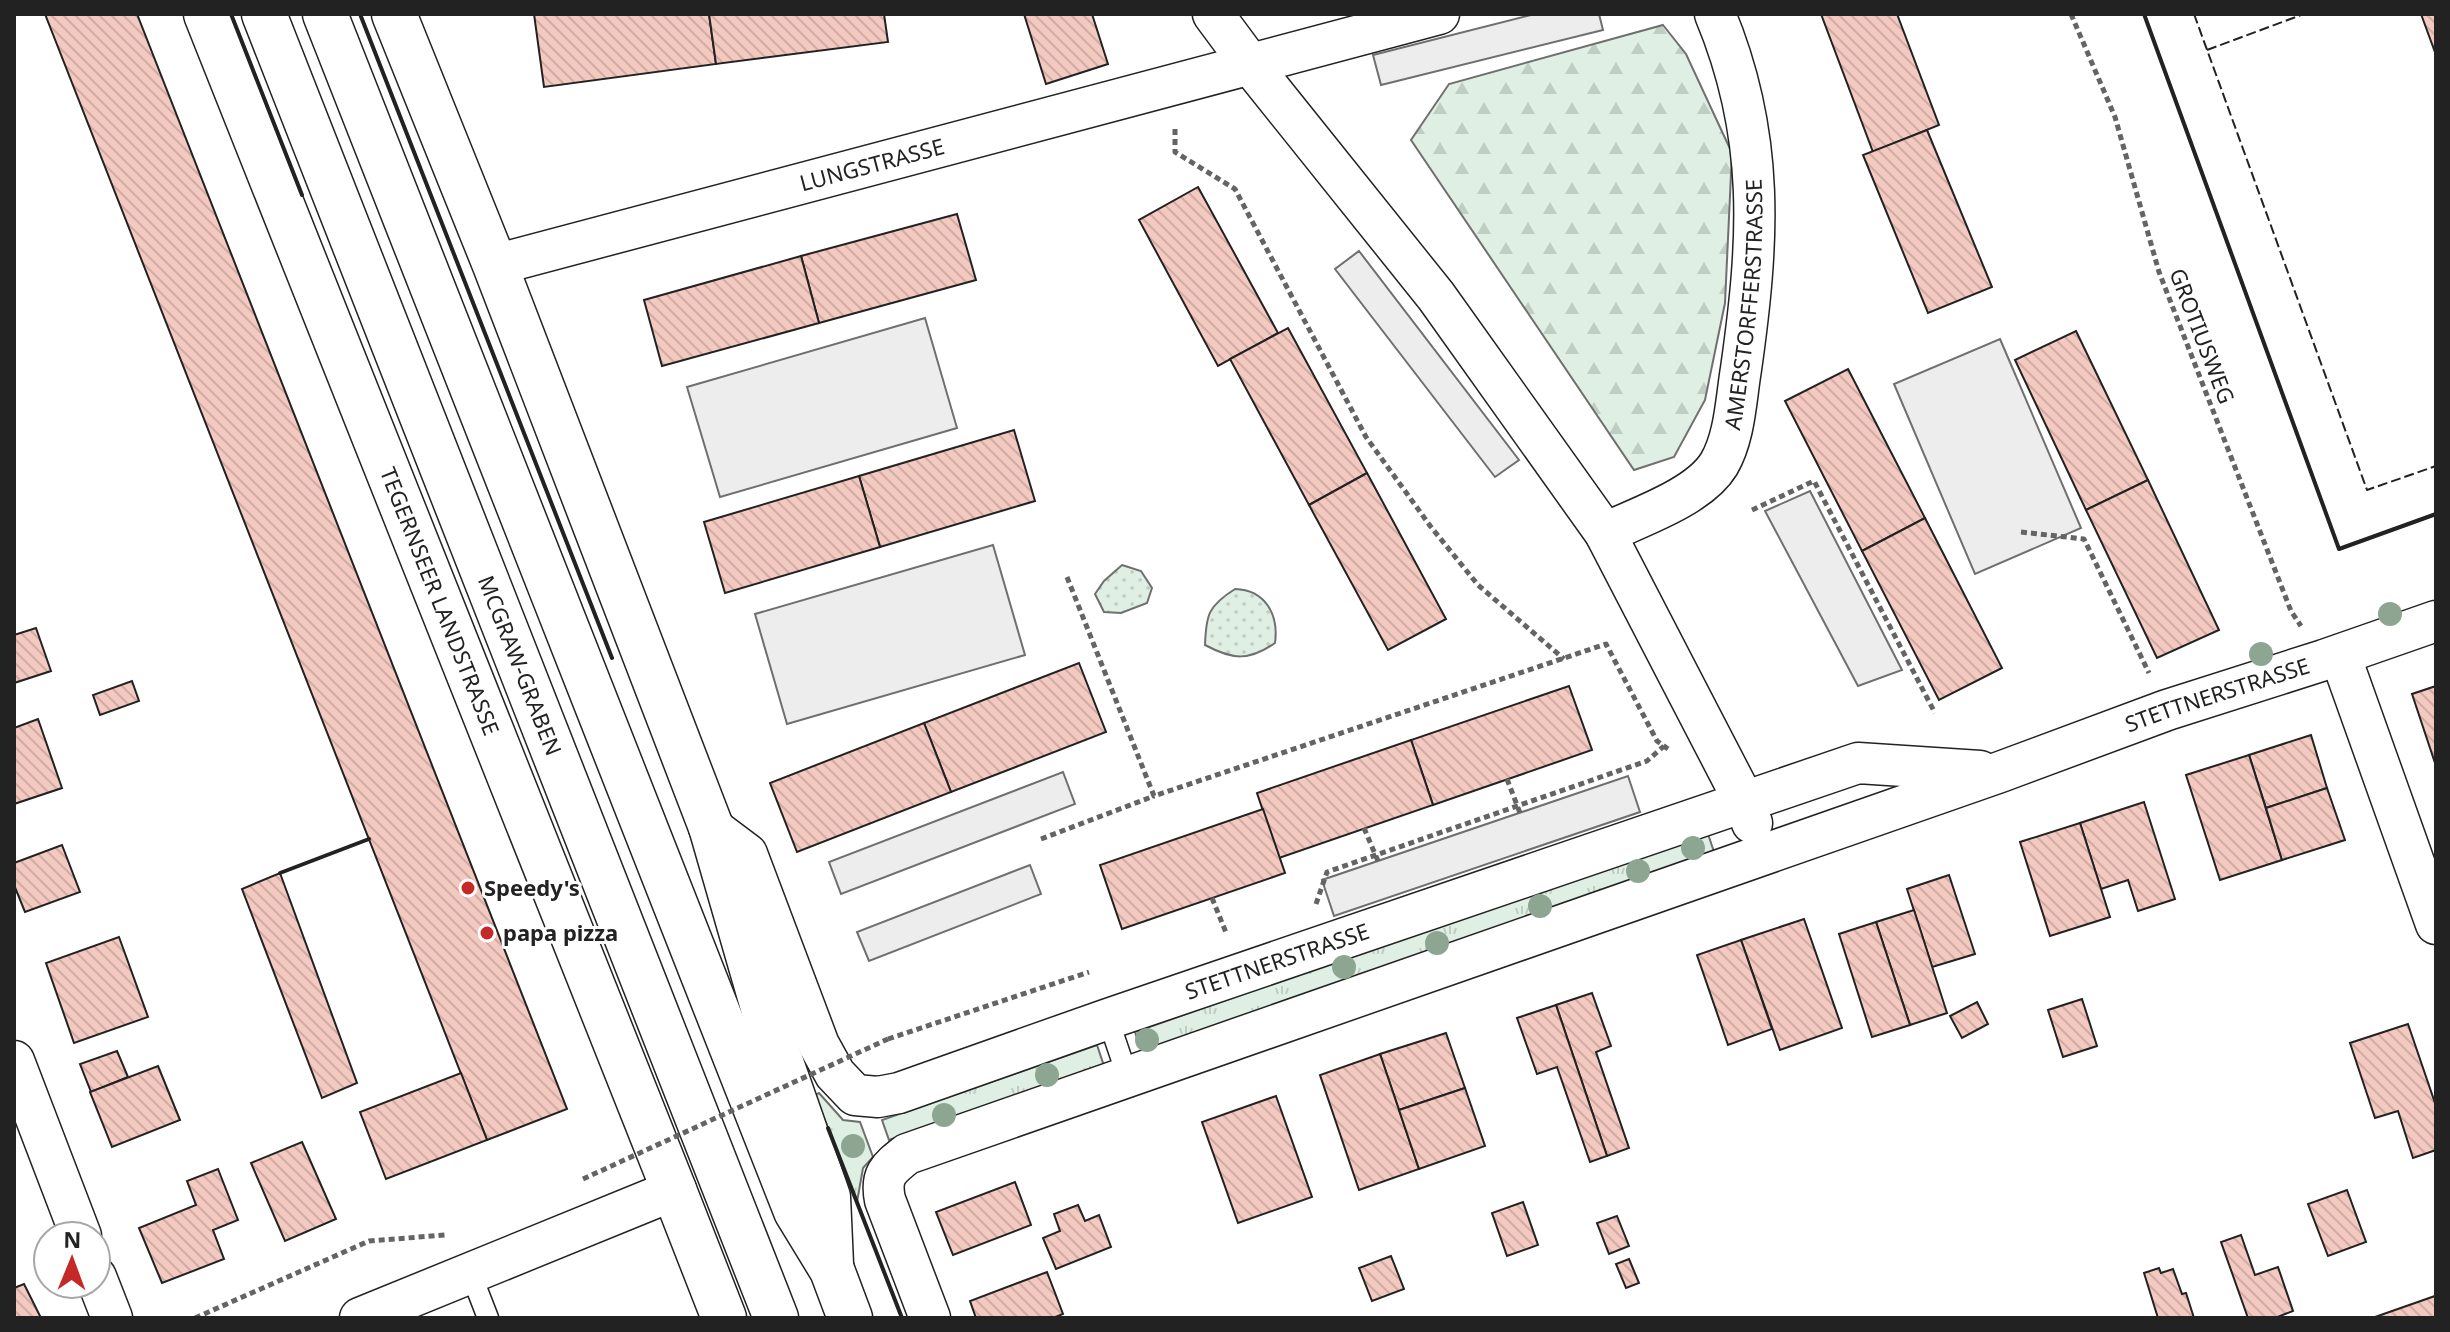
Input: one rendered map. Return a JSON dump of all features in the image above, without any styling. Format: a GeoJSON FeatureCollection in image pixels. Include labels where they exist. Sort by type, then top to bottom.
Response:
{"type":"FeatureCollection","features":[{"type":"Feature","properties":{"kind":"main road","name":"TEGERNSEER LANDSTRASSE"},"geometry":{"type":"LineString","coordinates":[[206,14],[724,1318]]}},
{"type":"Feature","properties":{"kind":"main road","name":"MCGRAW-GRABEN"},"geometry":{"type":"LineString","coordinates":[[264,14],[776,1318]]}},
{"type":"Feature","properties":{"kind":"main road"},"geometry":{"type":"LineString","coordinates":[[325,14],[796,1211],[832,1270],[850,1318]]}},
{"type":"Feature","properties":{"kind":"main road"},"geometry":{"type":"LineString","coordinates":[[394,14],[495,265],[711,827],[768,1025],[828,1197],[832,1270]]}},
{"type":"Feature","properties":{"kind":"street"},"geometry":{"type":"LineString","coordinates":[[1213,14],[1436,296],[1605,533],[1744,801],[1763,856]]}},
{"type":"Feature","properties":{"kind":"street"},"geometry":{"type":"LineString","coordinates":[[1250,64],[1439,14]]}},
{"type":"Feature","properties":{"kind":"street","name":"AMERSTORFFERSTRASSE"},"geometry":{"type":"LineString","coordinates":[[1605,533],[1695,490],[1718,465],[1734,412],[1750,305],[1755,239],[1754,179],[1749,120],[1727,41],[1715,14]]}},
{"type":"Feature","properties":{"kind":"street","name":"LUNGSTRASSE"},"geometry":{"type":"LineString","coordinates":[[495,265],[1250,64]]}},
{"type":"Feature","properties":{"kind":"street","name":"STETTNERSTRASSE"},"geometry":{"type":"LineString","coordinates":[[930,1318],[882,1186],[887,1171],[907,1154],[1763,856],[2167,710],[2332,658],[2436,621]]}},
{"type":"Feature","properties":{"kind":"street"},"geometry":{"type":"LineString","coordinates":[[2332,658],[2436,924]]}},
{"type":"Feature","properties":{"kind":"street","name":"STETTNERSTRASSE"},"geometry":{"type":"LineString","coordinates":[[711,827],[747,854],[819,1045],[835,1074],[855,1095],[878,1097],[899,1093],[1858,763],[2000,772]]}},
{"type":"Feature","properties":{"kind":"street"},"geometry":{"type":"LineString","coordinates":[[14,1061],[75,1220]]}},
{"type":"Feature","properties":{"kind":"street"},"geometry":{"type":"LineString","coordinates":[[360,1318],[674,1190]]}},
{"type":"Feature","properties":{"kind":"lane"},"geometry":{"type":"LineString","coordinates":[[1108,1019],[1128,1078]]}},
{"type":"Feature","properties":{"kind":"lane"},"geometry":{"type":"LineString","coordinates":[[471,1274],[488,1318]]}},
{"type":"Feature","properties":{"kind":"path","name":"GROTIUSWEG"},"geometry":{"type":"LineString","coordinates":[[2071,14],[2115,117],[2159,272],[2291,611],[2332,658]]}},
{"type":"Feature","properties":{"kind":"path"},"geometry":{"type":"LineString","coordinates":[[1174,84],[1175,152],[1235,189],[1366,437],[1431,527],[1478,585],[1564,659]]}},
{"type":"Feature","properties":{"kind":"path"},"geometry":{"type":"LineString","coordinates":[[1752,510],[1814,481],[1935,713]]}},
{"type":"Feature","properties":{"kind":"path"},"geometry":{"type":"LineString","coordinates":[[2021,532],[2084,539],[2167,710]]}},
{"type":"Feature","properties":{"kind":"path"},"geometry":{"type":"LineString","coordinates":[[1067,577],[1154,796]]}},
{"type":"Feature","properties":{"kind":"path"},"geometry":{"type":"LineString","coordinates":[[1041,839],[1154,796],[1606,644],[1657,741],[1676,754]]}},
{"type":"Feature","properties":{"kind":"path"},"geometry":{"type":"LineString","coordinates":[[1314,915],[1327,872],[1519,810],[1647,761],[1664,746]]}},
{"type":"Feature","properties":{"kind":"path"},"geometry":{"type":"LineString","coordinates":[[1507,779],[1519,810]]}},
{"type":"Feature","properties":{"kind":"path"},"geometry":{"type":"LineString","coordinates":[[1364,828],[1376,858]]}},
{"type":"Feature","properties":{"kind":"path"},"geometry":{"type":"LineString","coordinates":[[1212,898],[1230,944]]}},
{"type":"Feature","properties":{"kind":"path"},"geometry":{"type":"LineString","coordinates":[[583,1179],[888,1039],[1089,972]]}},
{"type":"Feature","properties":{"kind":"path"},"geometry":{"type":"LineString","coordinates":[[195,1318],[369,1241],[446,1235]]}},
{"type":"Feature","properties":{"kind":"green space"},"geometry":{"type":"Polygon","coordinates":[[[1663,25],[1686,54],[1732,153],[1725,303],[1705,400],[1674,457],[1634,470],[1411,140],[1449,84],[1663,25]]]}},
{"type":"Feature","properties":{"kind":"green space"},"geometry":{"type":"Polygon","coordinates":[[[1122,565],[1141,571],[1152,588],[1147,603],[1121,613],[1104,612],[1095,594],[1122,565]]]}},
{"type":"Feature","properties":{"kind":"green space"},"geometry":{"type":"Polygon","coordinates":[[[1235,589],[1245,590],[1262,599],[1272,613],[1275,643],[1257,653],[1233,656],[1205,645],[1210,612],[1235,589]]]}},
{"type":"Feature","properties":{"kind":"green space"},"geometry":{"type":"Polygon","coordinates":[[[1707,831],[1715,855],[1143,1055],[1135,1032],[1707,831]]]}},
{"type":"Feature","properties":{"kind":"green space"},"geometry":{"type":"Polygon","coordinates":[[[1097,1045],[1104,1066],[889,1140],[882,1120],[1097,1045]]]}},
{"type":"Feature","properties":{"kind":"green space"},"geometry":{"type":"Polygon","coordinates":[[[819,1093],[843,1120],[860,1122],[873,1157],[863,1168],[857,1202],[815,1095],[819,1093]]]}},
{"type":"Feature","properties":{"kind":"shaded area"},"geometry":{"type":"Polygon","coordinates":[[[1535,14],[1599,14],[1603,30],[1381,85],[1373,55],[1535,14]]]}},
{"type":"Feature","properties":{"kind":"shaded area"},"geometry":{"type":"Polygon","coordinates":[[[1359,251],[1519,460],[1495,477],[1335,269],[1359,251]]]}},
{"type":"Feature","properties":{"kind":"shaded area"},"geometry":{"type":"Polygon","coordinates":[[[925,318],[957,428],[720,497],[687,387],[925,318]]]}},
{"type":"Feature","properties":{"kind":"shaded area"},"geometry":{"type":"Polygon","coordinates":[[[2000,339],[2081,528],[1975,574],[1894,384],[2000,339]]]}},
{"type":"Feature","properties":{"kind":"shaded area"},"geometry":{"type":"Polygon","coordinates":[[[1810,491],[1902,670],[1858,686],[1765,511],[1810,491]]]}},
{"type":"Feature","properties":{"kind":"shaded area"},"geometry":{"type":"Polygon","coordinates":[[[993,545],[1025,655],[787,724],[755,614],[993,545]]]}},
{"type":"Feature","properties":{"kind":"shaded area"},"geometry":{"type":"Polygon","coordinates":[[[1063,772],[1075,804],[841,894],[829,862],[1063,772]]]}},
{"type":"Feature","properties":{"kind":"shaded area"},"geometry":{"type":"Polygon","coordinates":[[[1628,776],[1640,812],[1334,916],[1322,880],[1628,776]]]}},
{"type":"Feature","properties":{"kind":"shaded area"},"geometry":{"type":"Polygon","coordinates":[[[1030,865],[1041,894],[869,961],[857,932],[1030,865]]]}},
{"type":"Feature","properties":{"kind":"building"},"geometry":{"type":"Polygon","coordinates":[[[45,14],[137,14],[567,1109],[487,1140],[45,14]]]}},
{"type":"Feature","properties":{"kind":"building"},"geometry":{"type":"Polygon","coordinates":[[[534,14],[709,14],[716,64],[544,87],[534,14]]]}},
{"type":"Feature","properties":{"kind":"building"},"geometry":{"type":"Polygon","coordinates":[[[709,14],[884,14],[888,42],[716,64],[709,14]]]}},
{"type":"Feature","properties":{"kind":"building"},"geometry":{"type":"Polygon","coordinates":[[[1024,14],[1092,14],[1108,64],[1046,84],[1024,14]]]}},
{"type":"Feature","properties":{"kind":"building"},"geometry":{"type":"Polygon","coordinates":[[[1821,14],[1897,14],[1939,125],[1873,152],[1821,14]]]}},
{"type":"Feature","properties":{"kind":"building"},"geometry":{"type":"Polygon","coordinates":[[[2421,14],[2436,14],[2436,55],[2421,14]]]}},
{"type":"Feature","properties":{"kind":"building"},"geometry":{"type":"Polygon","coordinates":[[[1927,130],[1992,287],[1928,313],[1863,155],[1927,130]]]}},
{"type":"Feature","properties":{"kind":"building"},"geometry":{"type":"Polygon","coordinates":[[[1198,187],[1278,333],[1218,366],[1139,220],[1198,187]]]}},
{"type":"Feature","properties":{"kind":"building"},"geometry":{"type":"Polygon","coordinates":[[[957,214],[976,280],[819,323],[801,256],[957,214]]]}},
{"type":"Feature","properties":{"kind":"building"},"geometry":{"type":"Polygon","coordinates":[[[801,256],[819,323],[662,366],[644,300],[801,256]]]}},
{"type":"Feature","properties":{"kind":"building"},"geometry":{"type":"Polygon","coordinates":[[[1288,328],[1367,473],[1309,505],[1230,359],[1288,328]]]}},
{"type":"Feature","properties":{"kind":"building"},"geometry":{"type":"Polygon","coordinates":[[[2076,331],[2148,480],[2086,510],[2015,360],[2076,331]]]}},
{"type":"Feature","properties":{"kind":"building"},"geometry":{"type":"Polygon","coordinates":[[[1848,369],[1925,518],[1862,551],[1785,401],[1848,369]]]}},
{"type":"Feature","properties":{"kind":"building"},"geometry":{"type":"Polygon","coordinates":[[[1014,430],[1035,501],[880,547],[859,476],[1014,430]]]}},
{"type":"Feature","properties":{"kind":"building"},"geometry":{"type":"Polygon","coordinates":[[[1367,473],[1446,619],[1388,650],[1309,505],[1367,473]]]}},
{"type":"Feature","properties":{"kind":"building"},"geometry":{"type":"Polygon","coordinates":[[[859,476],[880,547],[725,593],[704,522],[859,476]]]}},
{"type":"Feature","properties":{"kind":"building"},"geometry":{"type":"Polygon","coordinates":[[[2148,480],[2219,630],[2157,658],[2086,510],[2148,480]]]}},
{"type":"Feature","properties":{"kind":"building"},"geometry":{"type":"Polygon","coordinates":[[[1925,518],[2002,668],[1939,700],[1862,551],[1925,518]]]}},
{"type":"Feature","properties":{"kind":"building"},"geometry":{"type":"Polygon","coordinates":[[[36,628],[51,671],[14,683],[14,635],[36,628]]]}},
{"type":"Feature","properties":{"kind":"building"},"geometry":{"type":"Polygon","coordinates":[[[1079,663],[1106,732],[951,792],[924,723],[1079,663]]]}},
{"type":"Feature","properties":{"kind":"building"},"geometry":{"type":"Polygon","coordinates":[[[132,681],[139,701],[100,715],[93,695],[132,681]]]}},
{"type":"Feature","properties":{"kind":"building"},"geometry":{"type":"Polygon","coordinates":[[[1569,686],[1592,750],[1433,805],[1411,740],[1569,686]]]}},
{"type":"Feature","properties":{"kind":"building"},"geometry":{"type":"Polygon","coordinates":[[[2436,686],[2436,766],[2412,694],[2436,686]]]}},
{"type":"Feature","properties":{"kind":"building"},"geometry":{"type":"Polygon","coordinates":[[[38,719],[62,788],[14,804],[14,728],[38,719]]]}},
{"type":"Feature","properties":{"kind":"building"},"geometry":{"type":"Polygon","coordinates":[[[924,723],[951,792],[797,852],[770,783],[924,723]]]}},
{"type":"Feature","properties":{"kind":"building"},"geometry":{"type":"Polygon","coordinates":[[[2311,735],[2327,788],[2266,808],[2249,755],[2311,735]]]}},
{"type":"Feature","properties":{"kind":"building"},"geometry":{"type":"Polygon","coordinates":[[[1411,740],[1433,805],[1279,858],[1257,793],[1411,740]]]}},
{"type":"Feature","properties":{"kind":"building"},"geometry":{"type":"Polygon","coordinates":[[[2249,755],[2282,860],[2220,880],[2186,775],[2249,755]]]}},
{"type":"Feature","properties":{"kind":"building"},"geometry":{"type":"Polygon","coordinates":[[[2327,788],[2345,840],[2282,860],[2266,808],[2327,788]]]}},
{"type":"Feature","properties":{"kind":"building"},"geometry":{"type":"Polygon","coordinates":[[[2144,802],[2175,899],[2138,911],[2128,880],[2101,889],[2080,823],[2144,802]]]}},
{"type":"Feature","properties":{"kind":"building"},"geometry":{"type":"Polygon","coordinates":[[[1263,809],[1285,873],[1122,929],[1100,865],[1263,809]]]}},
{"type":"Feature","properties":{"kind":"building"},"geometry":{"type":"Polygon","coordinates":[[[2080,823],[2110,917],[2050,936],[2020,842],[2080,823]]]}},
{"type":"Feature","properties":{"kind":"building"},"geometry":{"type":"Polygon","coordinates":[[[62,845],[80,892],[25,912],[14,885],[14,863],[62,845]]]}},
{"type":"Feature","properties":{"kind":"building"},"geometry":{"type":"Polygon","coordinates":[[[280,873],[357,1083],[322,1098],[242,889],[280,873]]]}},
{"type":"Feature","properties":{"kind":"building"},"geometry":{"type":"Polygon","coordinates":[[[1949,875],[1975,954],[1932,967],[1907,889],[1949,875]]]}},
{"type":"Feature","properties":{"kind":"building"},"geometry":{"type":"Polygon","coordinates":[[[1914,910],[1947,1013],[1910,1025],[1876,922],[1914,910]]]}},
{"type":"Feature","properties":{"kind":"building"},"geometry":{"type":"Polygon","coordinates":[[[1804,919],[1842,1028],[1780,1050],[1741,940],[1804,919]]]}},
{"type":"Feature","properties":{"kind":"building"},"geometry":{"type":"Polygon","coordinates":[[[1876,922],[1910,1025],[1872,1037],[1839,934],[1876,922]]]}},
{"type":"Feature","properties":{"kind":"building"},"geometry":{"type":"Polygon","coordinates":[[[119,937],[148,1017],[74,1043],[46,963],[119,937]]]}},
{"type":"Feature","properties":{"kind":"building"},"geometry":{"type":"Polygon","coordinates":[[[1741,940],[1772,1029],[1728,1045],[1697,955],[1741,940]]]}},
{"type":"Feature","properties":{"kind":"building"},"geometry":{"type":"Polygon","coordinates":[[[1592,993],[1611,1046],[1596,1052],[1629,1148],[1607,1156],[1556,1005],[1592,993]]]}},
{"type":"Feature","properties":{"kind":"building"},"geometry":{"type":"Polygon","coordinates":[[[2082,999],[2097,1046],[2063,1057],[2048,1010],[2082,999]]]}},
{"type":"Feature","properties":{"kind":"building"},"geometry":{"type":"Polygon","coordinates":[[[1977,1002],[1988,1024],[1962,1038],[1950,1016],[1977,1002]]]}},
{"type":"Feature","properties":{"kind":"building"},"geometry":{"type":"Polygon","coordinates":[[[1556,1005],[1607,1156],[1590,1162],[1557,1067],[1537,1074],[1517,1018],[1556,1005]]]}},
{"type":"Feature","properties":{"kind":"building"},"geometry":{"type":"Polygon","coordinates":[[[2408,1024],[2436,1106],[2436,1150],[2413,1158],[2398,1111],[2375,1118],[2350,1043],[2408,1024]]]}},
{"type":"Feature","properties":{"kind":"building"},"geometry":{"type":"Polygon","coordinates":[[[1446,1033],[1465,1088],[1399,1110],[1380,1054],[1446,1033]]]}},
{"type":"Feature","properties":{"kind":"building"},"geometry":{"type":"Polygon","coordinates":[[[117,1051],[128,1077],[91,1092],[80,1064],[117,1051]]]}},
{"type":"Feature","properties":{"kind":"building"},"geometry":{"type":"Polygon","coordinates":[[[1380,1054],[1419,1169],[1359,1190],[1320,1075],[1380,1054]]]}},
{"type":"Feature","properties":{"kind":"building"},"geometry":{"type":"Polygon","coordinates":[[[158,1066],[180,1120],[112,1147],[90,1092],[158,1066]]]}},
{"type":"Feature","properties":{"kind":"building"},"geometry":{"type":"Polygon","coordinates":[[[461,1073],[487,1140],[386,1179],[360,1112],[461,1073]]]}},
{"type":"Feature","properties":{"kind":"building"},"geometry":{"type":"Polygon","coordinates":[[[1465,1088],[1485,1146],[1419,1169],[1399,1110],[1465,1088]]]}},
{"type":"Feature","properties":{"kind":"building"},"geometry":{"type":"Polygon","coordinates":[[[1276,1096],[1312,1197],[1238,1223],[1202,1122],[1276,1096]]]}},
{"type":"Feature","properties":{"kind":"building"},"geometry":{"type":"Polygon","coordinates":[[[302,1142],[336,1219],[285,1241],[251,1163],[302,1142]]]}},
{"type":"Feature","properties":{"kind":"building"},"geometry":{"type":"Polygon","coordinates":[[[218,1169],[238,1220],[213,1230],[224,1259],[162,1283],[139,1228],[196,1205],[187,1181],[218,1169]]]}},
{"type":"Feature","properties":{"kind":"building"},"geometry":{"type":"Polygon","coordinates":[[[1015,1182],[1031,1225],[953,1255],[936,1212],[1015,1182]]]}},
{"type":"Feature","properties":{"kind":"building"},"geometry":{"type":"Polygon","coordinates":[[[2347,1190],[2366,1242],[2328,1256],[2308,1204],[2347,1190]]]}},
{"type":"Feature","properties":{"kind":"building"},"geometry":{"type":"Polygon","coordinates":[[[1523,1202],[1538,1245],[1507,1256],[1492,1213],[1523,1202]]]}},
{"type":"Feature","properties":{"kind":"building"},"geometry":{"type":"Polygon","coordinates":[[[1078,1205],[1085,1221],[1099,1215],[1111,1247],[1056,1269],[1043,1238],[1060,1231],[1054,1214],[1078,1205]]]}},
{"type":"Feature","properties":{"kind":"building"},"geometry":{"type":"Polygon","coordinates":[[[1617,1216],[1629,1246],[1609,1254],[1597,1223],[1617,1216]]]}},
{"type":"Feature","properties":{"kind":"building"},"geometry":{"type":"Polygon","coordinates":[[[2241,1235],[2255,1275],[2278,1267],[2293,1311],[2275,1318],[2248,1318],[2221,1242],[2241,1235]]]}},
{"type":"Feature","properties":{"kind":"building"},"geometry":{"type":"Polygon","coordinates":[[[1391,1256],[1404,1289],[1372,1301],[1359,1268],[1391,1256]]]}},
{"type":"Feature","properties":{"kind":"building"},"geometry":{"type":"Polygon","coordinates":[[[1629,1259],[1639,1283],[1626,1288],[1616,1264],[1629,1259]]]}},
{"type":"Feature","properties":{"kind":"building"},"geometry":{"type":"Polygon","coordinates":[[[2159,1268],[2161,1273],[2173,1269],[2182,1294],[2186,1293],[2194,1318],[2158,1318],[2144,1273],[2159,1268]]]}},
{"type":"Feature","properties":{"kind":"building"},"geometry":{"type":"Polygon","coordinates":[[[1047,1272],[1063,1314],[1053,1318],[976,1318],[970,1301],[1047,1272]]]}},
{"type":"Feature","properties":{"kind":"building"},"geometry":{"type":"Polygon","coordinates":[[[24,1284],[41,1318],[14,1318],[14,1288],[24,1284]]]}},
{"type":"Feature","properties":{"kind":"building"},"geometry":{"type":"Polygon","coordinates":[[[2435,1296],[2436,1318],[2375,1318],[2375,1317],[2435,1296]]]}},
{"type":"Feature","properties":{"kind":"fence"},"geometry":{"type":"LineString","coordinates":[[2194,14],[2367,490],[2436,466]]}},
{"type":"Feature","properties":{"kind":"fence"},"geometry":{"type":"LineString","coordinates":[[2207,50],[2304,14]]}},
{"type":"Feature","properties":{"kind":"wall"},"geometry":{"type":"LineString","coordinates":[[231,14],[302,195]]}},
{"type":"Feature","properties":{"kind":"wall"},"geometry":{"type":"LineString","coordinates":[[360,14],[612,658]]}},
{"type":"Feature","properties":{"kind":"wall"},"geometry":{"type":"LineString","coordinates":[[2144,14],[2339,549],[2436,514]]}},
{"type":"Feature","properties":{"kind":"wall"},"geometry":{"type":"LineString","coordinates":[[280,873],[369,839]]}},
{"type":"Feature","properties":{"kind":"wall"},"geometry":{"type":"LineString","coordinates":[[828,1128],[902,1318]]}},
{"type":"Feature","properties":{"kind":"place","name":"Speedy's"},"geometry":{"type":"Point","coordinates":[468,888]}},
{"type":"Feature","properties":{"kind":"place","name":"papa pizza"},"geometry":{"type":"Point","coordinates":[487,933]}}]}
